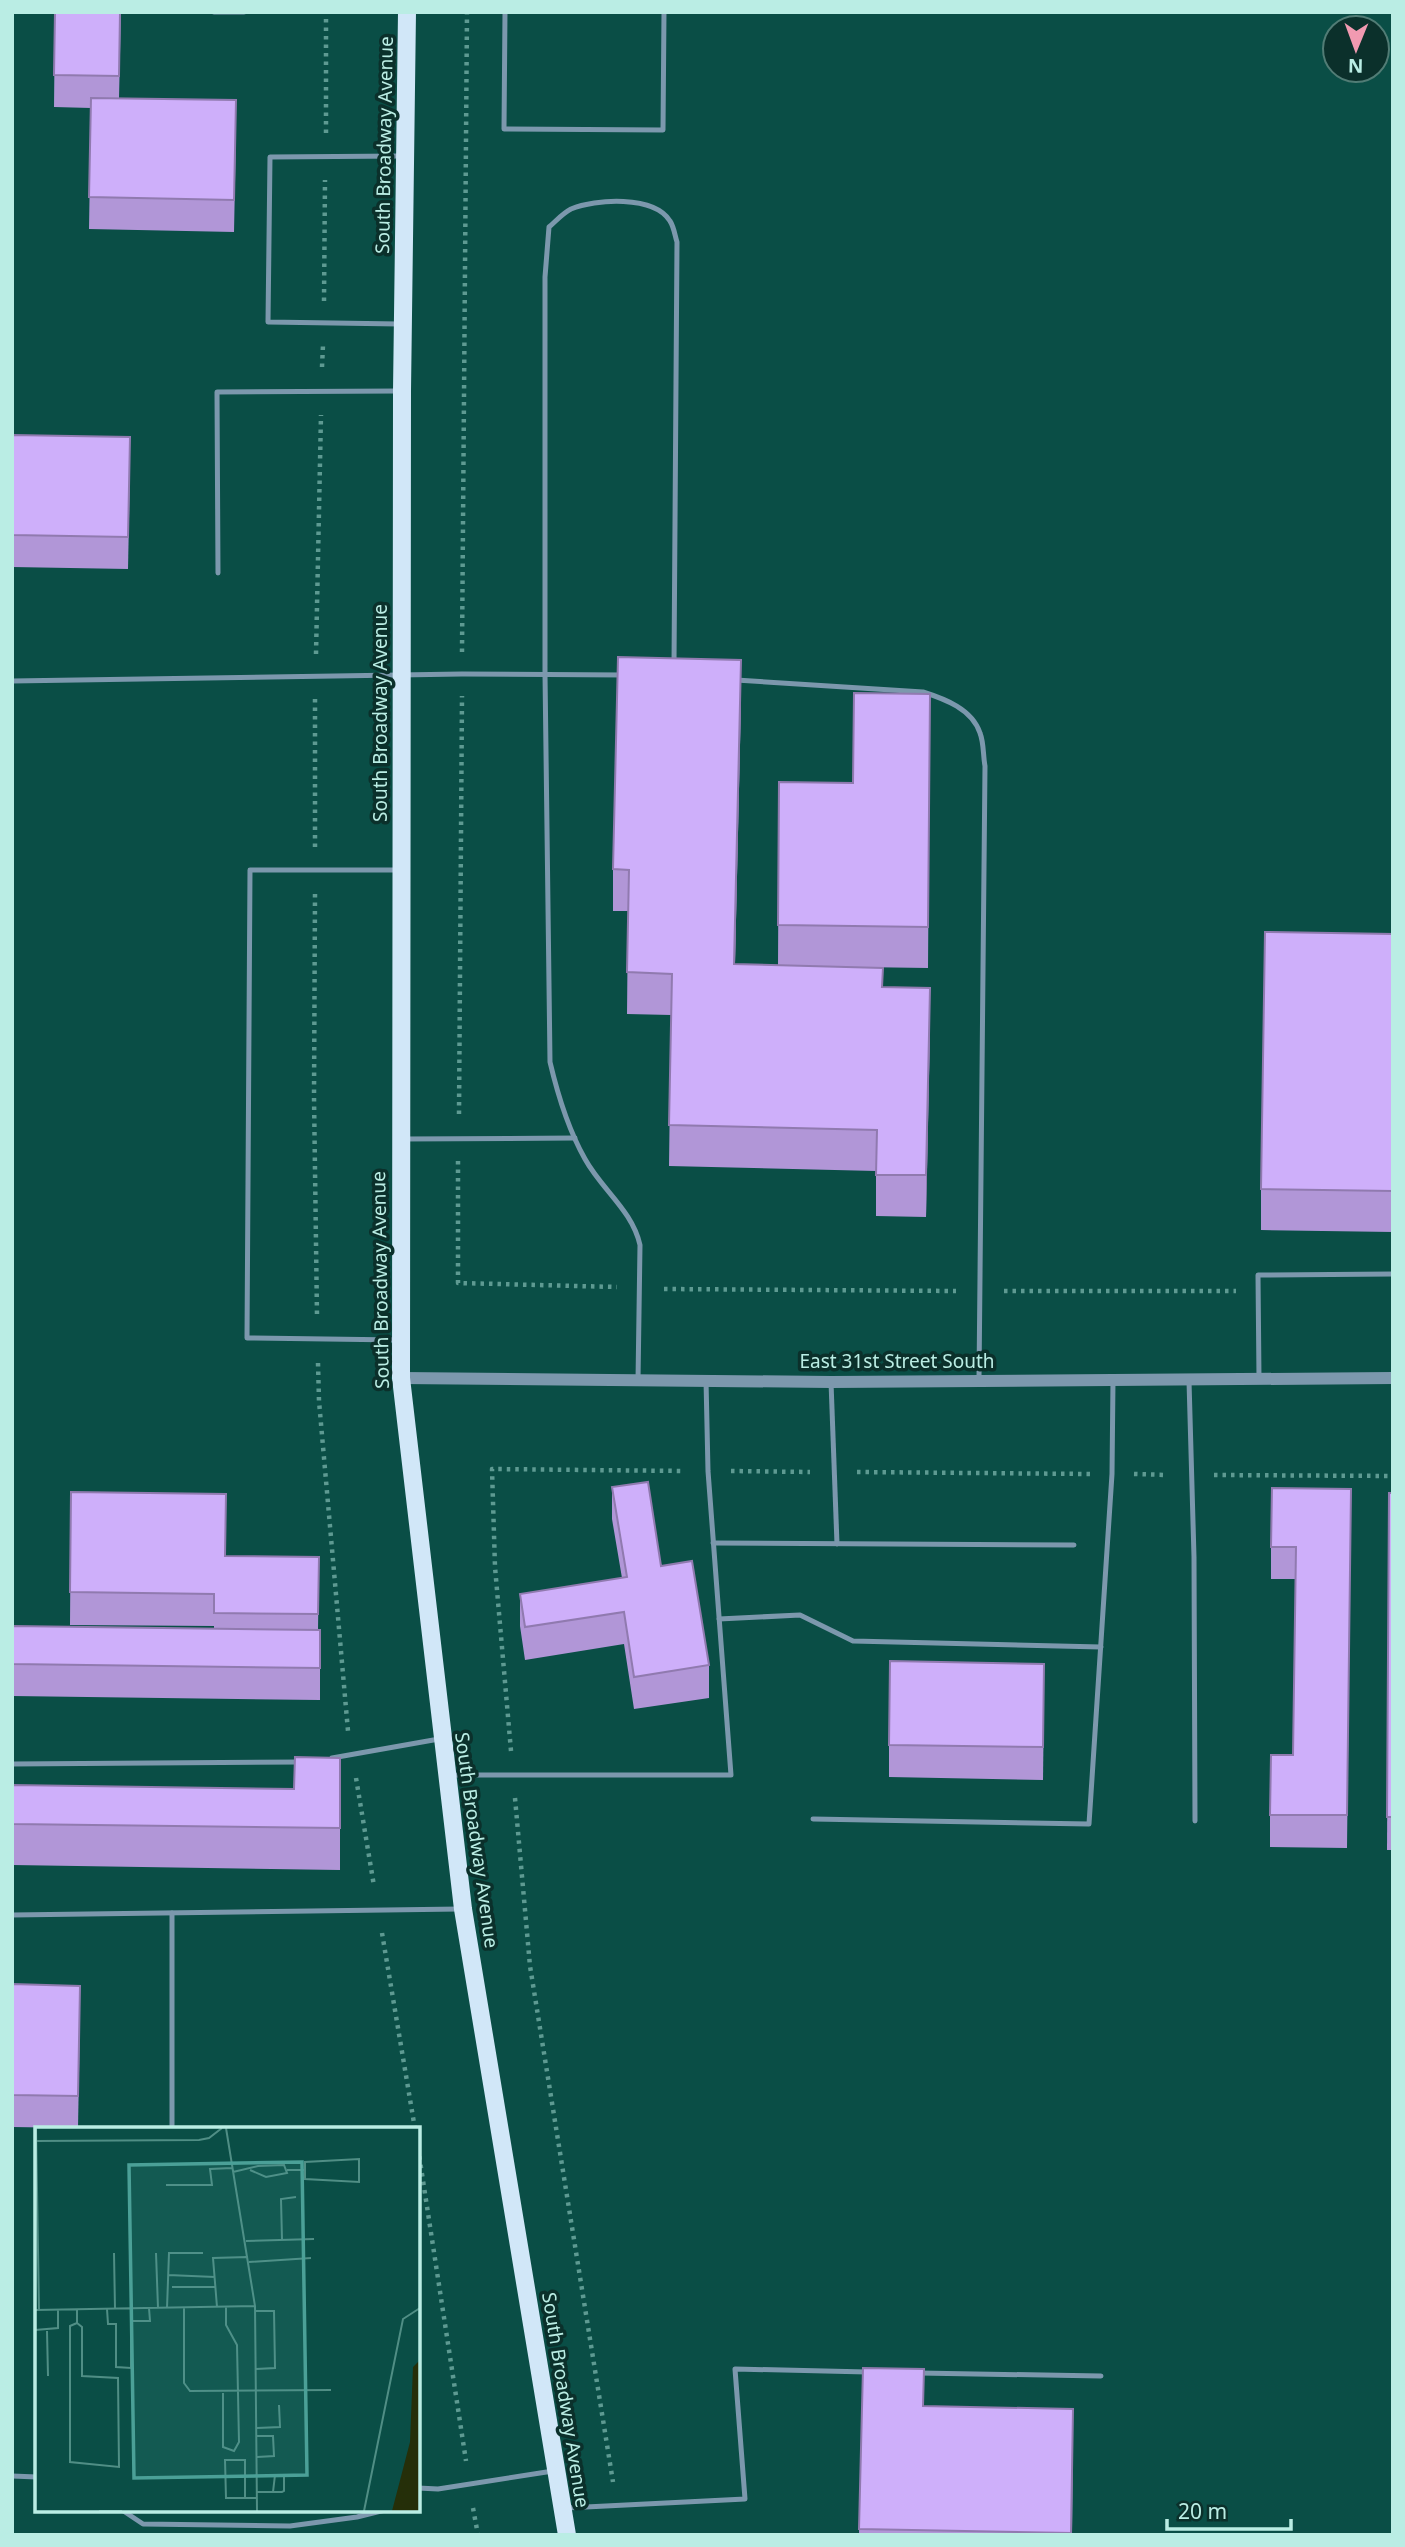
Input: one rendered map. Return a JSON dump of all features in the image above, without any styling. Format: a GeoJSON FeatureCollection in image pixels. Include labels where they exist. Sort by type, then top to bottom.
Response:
{"type":"FeatureCollection","features":[{"type":"Feature","properties":{"kind":"main road","name":"South Broadway Avenue"},"geometry":{"type":"LineString","coordinates":[[407,12],[401,391],[401,1378],[463,1909],[567,2535]]}},
{"type":"Feature","properties":{"kind":"street","name":"East 31st Street South"},"geometry":{"type":"LineString","coordinates":[[401,1378],[831,1382],[1393,1378]]}},
{"type":"Feature","properties":{"kind":"lane"},"geometry":{"type":"LineString","coordinates":[[214,12],[244,12]]}},
{"type":"Feature","properties":{"kind":"lane"},"geometry":{"type":"LineString","coordinates":[[505,12],[504,129],[636,130],[663,130],[664,12]]}},
{"type":"Feature","properties":{"kind":"lane"},"geometry":{"type":"LineString","coordinates":[[402,324],[268,322],[270,157],[404,156]]}},
{"type":"Feature","properties":{"kind":"lane"},"geometry":{"type":"LineString","coordinates":[[638,1381],[640,1245],[636,1229],[626,1211],[601,1184],[575,1138],[559,1101],[551,1062],[545,674],[545,277],[549,227],[568,211],[593,202],[649,206],[670,220],[677,242],[674,676]]}},
{"type":"Feature","properties":{"kind":"lane"},"geometry":{"type":"LineString","coordinates":[[218,573],[217,392],[401,391]]}},
{"type":"Feature","properties":{"kind":"lane"},"geometry":{"type":"LineString","coordinates":[[12,681],[401,675],[635,676]]}},
{"type":"Feature","properties":{"kind":"lane"},"geometry":{"type":"LineString","coordinates":[[733,680],[923,692],[942,698],[968,713],[980,733],[985,766],[979,1379]]}},
{"type":"Feature","properties":{"kind":"lane"},"geometry":{"type":"LineString","coordinates":[[401,870],[250,870],[247,1338],[401,1340]]}},
{"type":"Feature","properties":{"kind":"lane"},"geometry":{"type":"LineString","coordinates":[[400,1139],[575,1138]]}},
{"type":"Feature","properties":{"kind":"lane"},"geometry":{"type":"LineString","coordinates":[[1259,1378],[1258,1275],[1393,1274]]}},
{"type":"Feature","properties":{"kind":"lane"},"geometry":{"type":"LineString","coordinates":[[813,1819],[1089,1824],[1112,1474],[1113,1378]]}},
{"type":"Feature","properties":{"kind":"lane"},"geometry":{"type":"LineString","coordinates":[[1189,1378],[1195,1821]]}},
{"type":"Feature","properties":{"kind":"lane"},"geometry":{"type":"LineString","coordinates":[[447,1775],[731,1775],[708,1471],[706,1380]]}},
{"type":"Feature","properties":{"kind":"lane"},"geometry":{"type":"LineString","coordinates":[[831,1382],[837,1544]]}},
{"type":"Feature","properties":{"kind":"lane"},"geometry":{"type":"LineString","coordinates":[[713,1543],[1074,1545]]}},
{"type":"Feature","properties":{"kind":"lane"},"geometry":{"type":"LineString","coordinates":[[719,1619],[800,1615],[853,1641],[1101,1647]]}},
{"type":"Feature","properties":{"kind":"lane"},"geometry":{"type":"LineString","coordinates":[[326,1759],[442,1738]]}},
{"type":"Feature","properties":{"kind":"lane"},"geometry":{"type":"LineString","coordinates":[[12,1764],[313,1762]]}},
{"type":"Feature","properties":{"kind":"lane"},"geometry":{"type":"LineString","coordinates":[[12,1916],[463,1909]]}},
{"type":"Feature","properties":{"kind":"lane"},"geometry":{"type":"LineString","coordinates":[[172,1913],[172,2127]]}},
{"type":"Feature","properties":{"kind":"lane"},"geometry":{"type":"LineString","coordinates":[[563,2508],[745,2500],[735,2370],[870,2372]]}},
{"type":"Feature","properties":{"kind":"lane"},"geometry":{"type":"LineString","coordinates":[[911,2372],[1101,2376]]}},
{"type":"Feature","properties":{"kind":"lane"},"geometry":{"type":"LineString","coordinates":[[420,2490],[556,2470]]}},
{"type":"Feature","properties":{"kind":"lane"},"geometry":{"type":"LineString","coordinates":[[12,2476],[35,2477]]}},
{"type":"Feature","properties":{"kind":"lane"},"geometry":{"type":"LineString","coordinates":[[125,2512],[143,2524],[290,2526],[377,2512]]}},
{"type":"Feature","properties":{"kind":"path"},"geometry":{"type":"LineString","coordinates":[[326,12],[324,323],[315,676],[314,1097],[319,1401],[347,1726],[415,2127]]}},
{"type":"Feature","properties":{"kind":"path"},"geometry":{"type":"LineString","coordinates":[[458,1283],[640,1288],[1258,1291]]}},
{"type":"Feature","properties":{"kind":"path"},"geometry":{"type":"LineString","coordinates":[[617,2506],[530,1966],[495,1567],[492,1469],[1393,1476]]}},
{"type":"Feature","properties":{"kind":"path"},"geometry":{"type":"LineString","coordinates":[[420,2161],[478,2535]]}},
{"type":"Feature","properties":{"kind":"building"},"geometry":{"type":"Polygon","coordinates":[[[55,12],[120,12],[119,76],[54,75],[55,12]]]}},
{"type":"Feature","properties":{"kind":"building"},"geometry":{"type":"Polygon","coordinates":[[[91,98],[236,100],[234,200],[89,197],[91,98]]]}},
{"type":"Feature","properties":{"kind":"building"},"geometry":{"type":"Polygon","coordinates":[[[12,435],[130,437],[128,537],[12,535],[12,435]]]}},
{"type":"Feature","properties":{"kind":"building"},"geometry":{"type":"Polygon","coordinates":[[[618,657],[741,660],[734,964],[883,968],[882,987],[930,988],[926,1175],[876,1175],[877,1130],[669,1125],[672,974],[627,972],[629,870],[613,869],[618,657]]]}},
{"type":"Feature","properties":{"kind":"building"},"geometry":{"type":"Polygon","coordinates":[[[854,693],[930,694],[928,927],[778,925],[779,782],[853,783],[854,693]]]}},
{"type":"Feature","properties":{"kind":"building"},"geometry":{"type":"Polygon","coordinates":[[[1265,932],[1393,934],[1393,1191],[1261,1189],[1265,932]]]}},
{"type":"Feature","properties":{"kind":"building"},"geometry":{"type":"Polygon","coordinates":[[[648,1482],[661,1566],[692,1561],[709,1665],[634,1677],[624,1612],[525,1627],[520,1594],[627,1577],[612,1487],[648,1482]]]}},
{"type":"Feature","properties":{"kind":"building"},"geometry":{"type":"Polygon","coordinates":[[[1272,1488],[1351,1489],[1347,1815],[1270,1815],[1271,1755],[1293,1755],[1296,1547],[1271,1547],[1272,1488]]]}},
{"type":"Feature","properties":{"kind":"building"},"geometry":{"type":"Polygon","coordinates":[[[71,1492],[226,1494],[225,1556],[319,1557],[318,1614],[214,1613],[214,1594],[70,1592],[71,1492]]]}},
{"type":"Feature","properties":{"kind":"building"},"geometry":{"type":"Polygon","coordinates":[[[1389,1493],[1393,1493],[1393,1817],[1387,1817],[1389,1493]]]}},
{"type":"Feature","properties":{"kind":"building"},"geometry":{"type":"Polygon","coordinates":[[[12,1626],[320,1630],[320,1668],[12,1664],[12,1626]]]}},
{"type":"Feature","properties":{"kind":"building"},"geometry":{"type":"Polygon","coordinates":[[[890,1661],[1044,1664],[1043,1747],[889,1745],[890,1661]]]}},
{"type":"Feature","properties":{"kind":"building"},"geometry":{"type":"Polygon","coordinates":[[[295,1757],[340,1758],[340,1828],[12,1824],[12,1785],[294,1789],[295,1757]]]}},
{"type":"Feature","properties":{"kind":"building"},"geometry":{"type":"Polygon","coordinates":[[[12,1984],[80,1986],[78,2096],[12,2095],[12,1984]]]}},
{"type":"Feature","properties":{"kind":"building"},"geometry":{"type":"Polygon","coordinates":[[[863,2368],[924,2369],[923,2406],[1073,2409],[1071,2533],[859,2529],[863,2368]]]}}]}
